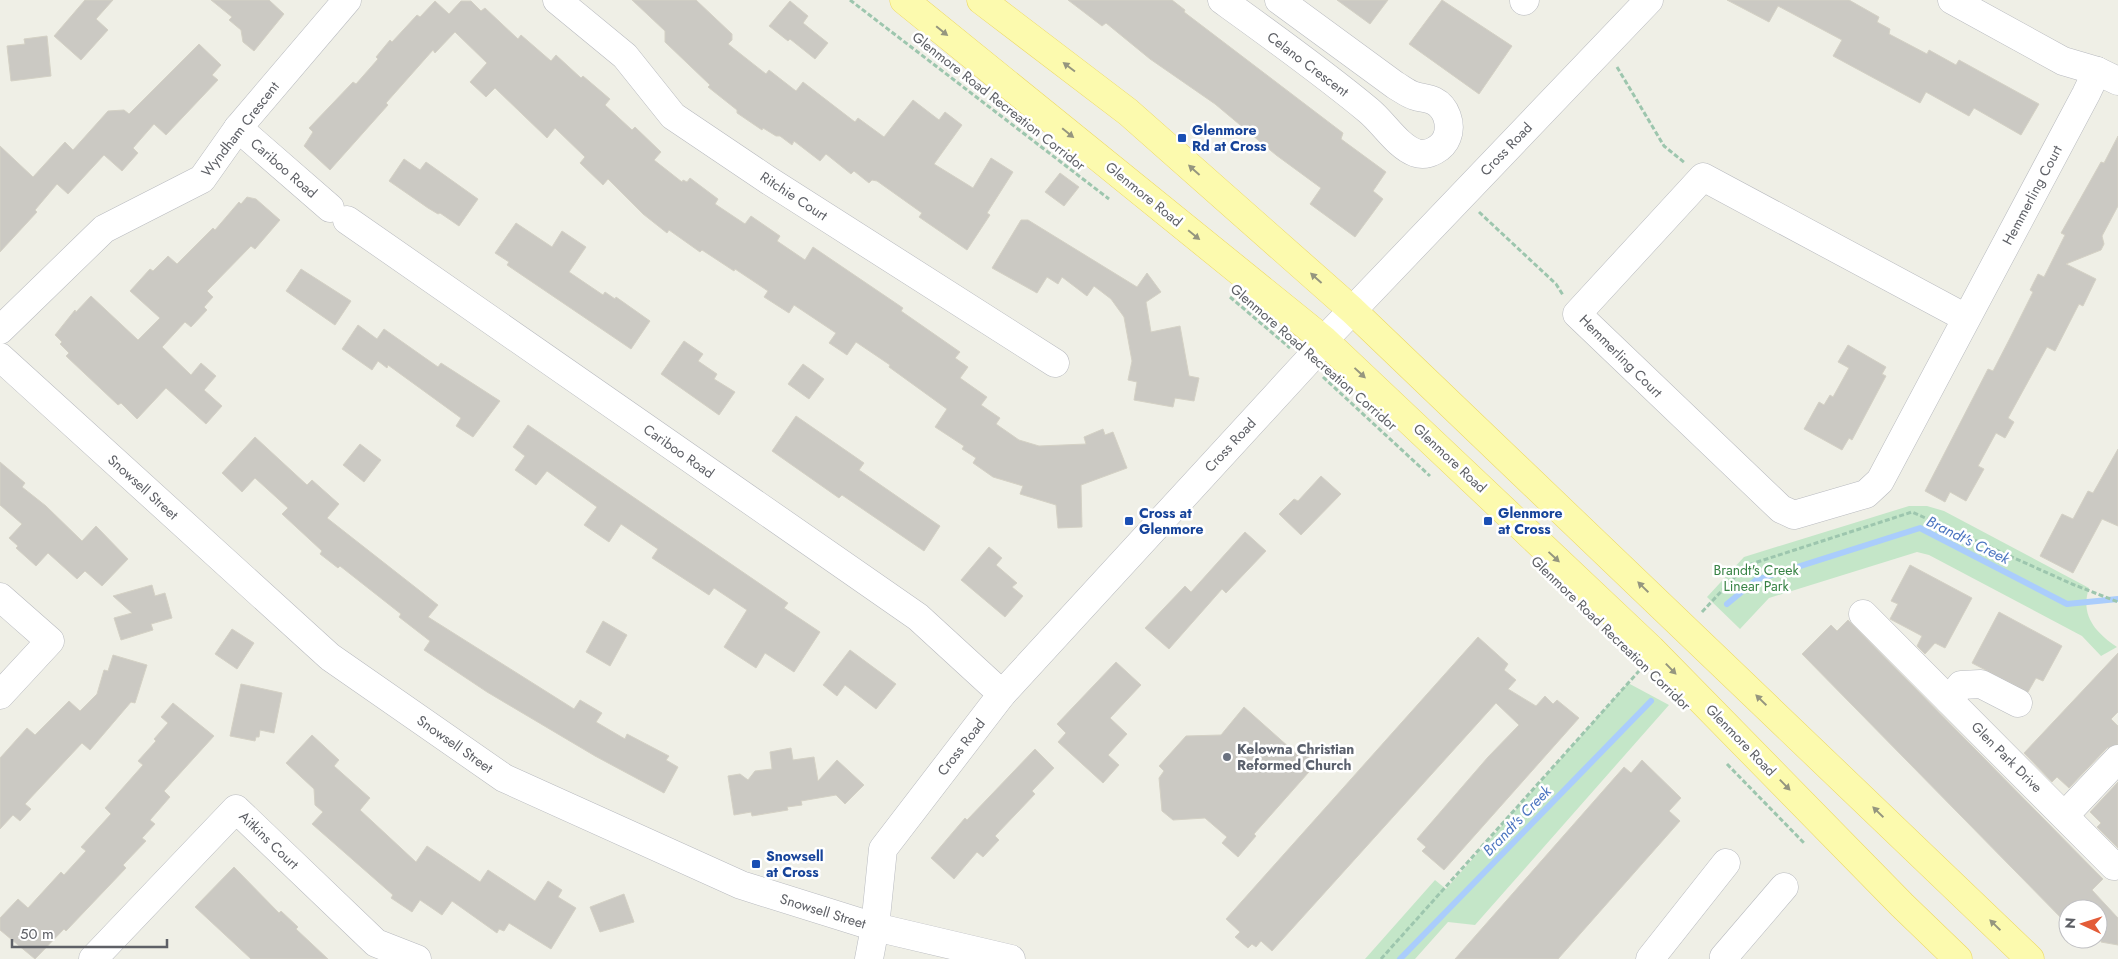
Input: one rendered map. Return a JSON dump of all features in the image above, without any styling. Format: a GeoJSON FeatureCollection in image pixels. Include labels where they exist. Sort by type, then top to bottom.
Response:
{"type":"FeatureCollection","features":[{"type":"Feature","properties":{"kind":"main road","name":"Glenmore Road"},"geometry":{"type":"LineString","coordinates":[[904,0],[1324,340],[1651,649],[1958,959]]}},
{"type":"Feature","properties":{"kind":"main road"},"geometry":{"type":"LineString","coordinates":[[981,0],[1128,112],[1352,310],[2030,959]]}},
{"type":"Feature","properties":{"kind":"street","name":"Wyndham Crescent"},"geometry":{"type":"LineString","coordinates":[[0,330],[104,229],[202,179],[238,128],[347,0]]}},
{"type":"Feature","properties":{"kind":"street","name":"Ritchie Court"},"geometry":{"type":"LineString","coordinates":[[557,0],[625,56],[673,116],[768,180],[1055,363]]}},
{"type":"Feature","properties":{"kind":"street","name":"Celano Crescent"},"geometry":{"type":"LineString","coordinates":[[1222,0],[1316,67],[1374,115],[1406,148],[1419,154],[1429,153],[1441,147],[1447,137],[1449,123],[1444,108],[1434,101],[1415,96],[1395,85],[1279,0]]}},
{"type":"Feature","properties":{"kind":"street","name":"Cross Road"},"geometry":{"type":"LineString","coordinates":[[869,959],[875,927],[883,849],[1002,694],[1307,362],[1324,340],[1649,0]]}},
{"type":"Feature","properties":{"kind":"street"},"geometry":{"type":"LineString","coordinates":[[1952,0],[2063,61],[2108,76]]}},
{"type":"Feature","properties":{"kind":"street","name":"Hemmerling Court"},"geometry":{"type":"LineString","coordinates":[[1703,177],[1577,314],[1781,509],[1794,515],[1866,494],[1880,481],[1966,318],[2108,76]]}},
{"type":"Feature","properties":{"kind":"street"},"geometry":{"type":"LineString","coordinates":[[1390,132],[1393,114],[1400,102],[1415,96]]}},
{"type":"Feature","properties":{"kind":"street","name":"Cariboo Road"},"geometry":{"type":"LineString","coordinates":[[238,128],[339,214],[918,618],[1002,694]]}},
{"type":"Feature","properties":{"kind":"street"},"geometry":{"type":"LineString","coordinates":[[1703,177],[1966,318]]}},
{"type":"Feature","properties":{"kind":"street","name":"Snowsell Street"},"geometry":{"type":"LineString","coordinates":[[0,357],[330,657],[504,778],[740,885],[875,927],[1011,959]]}},
{"type":"Feature","properties":{"kind":"street"},"geometry":{"type":"LineString","coordinates":[[0,597],[50,641],[0,695]]}},
{"type":"Feature","properties":{"kind":"street","name":"Glen Park Drive"},"geometry":{"type":"LineString","coordinates":[[1863,614],[2114,866]]}},
{"type":"Feature","properties":{"kind":"street"},"geometry":{"type":"LineString","coordinates":[[1949,700],[1961,685],[1981,684],[2018,704]]}},
{"type":"Feature","properties":{"kind":"street"},"geometry":{"type":"LineString","coordinates":[[2065,815],[2118,759]]}},
{"type":"Feature","properties":{"kind":"street","name":"Aitkins Court"},"geometry":{"type":"LineString","coordinates":[[94,959],[236,809],[376,943],[417,959]]}},
{"type":"Feature","properties":{"kind":"street"},"geometry":{"type":"LineString","coordinates":[[1650,959],[1726,863]]}},
{"type":"Feature","properties":{"kind":"street"},"geometry":{"type":"LineString","coordinates":[[1725,959],[1724,957],[1784,887]]}},
{"type":"Feature","properties":{"kind":"path","name":"Glenmore Road Recreation Corridor"},"geometry":{"type":"LineString","coordinates":[[850,0],[1115,204]]}},
{"type":"Feature","properties":{"kind":"path"},"geometry":{"type":"LineString","coordinates":[[1605,46],[1664,146],[1703,177]]}},
{"type":"Feature","properties":{"kind":"path"},"geometry":{"type":"LineString","coordinates":[[1461,196],[1556,284],[1577,314]]}},
{"type":"Feature","properties":{"kind":"path","name":"Glenmore Road Recreation Corridor"},"geometry":{"type":"LineString","coordinates":[[1222,291],[1307,362],[1432,478]]}},
{"type":"Feature","properties":{"kind":"path","name":"Glenmore Road Recreation Corridor"},"geometry":{"type":"LineString","coordinates":[[1632,665],[1645,678]]}},
{"type":"Feature","properties":{"kind":"path"},"geometry":{"type":"LineString","coordinates":[[1723,760],[1812,850]]}},
{"type":"Feature","properties":{"kind":"green space","name":"Brandt's Creek Linear Park"},"geometry":{"type":"Polygon","coordinates":[[[1909,506],[1927,506],[1944,511],[2089,588],[2086,606],[2091,622],[2102,635],[2117,647],[2101,656],[2082,636],[1929,555],[1917,552],[1769,598],[1740,629],[1707,597],[1744,557],[1909,506]]]}},
{"type":"Feature","properties":{"kind":"green space"},"geometry":{"type":"Polygon","coordinates":[[[1628,683],[1669,705],[1475,925],[1448,922],[1415,959],[1365,959],[1435,880],[1446,889],[1628,683]]]}},
{"type":"Feature","properties":{"kind":"building"},"geometry":{"type":"Polygon","coordinates":[[[85,0],[113,0],[96,19],[108,30],[81,60],[54,36],[85,0]]]}},
{"type":"Feature","properties":{"kind":"building"},"geometry":{"type":"Polygon","coordinates":[[[211,0],[269,0],[284,14],[254,51],[243,42],[241,30],[229,20],[232,17],[211,0]]]}},
{"type":"Feature","properties":{"kind":"building"},"geometry":{"type":"Polygon","coordinates":[[[632,0],[696,0],[732,34],[732,40],[728,44],[766,74],[769,70],[796,91],[803,82],[855,122],[858,118],[884,137],[913,100],[939,120],[945,112],[962,125],[934,164],[973,188],[991,158],[1013,172],[987,213],[990,215],[967,250],[919,217],[922,213],[877,181],[872,180],[869,183],[854,171],[851,174],[826,154],[820,161],[794,141],[792,145],[780,136],[776,136],[763,128],[762,130],[737,113],[737,110],[708,87],[710,85],[665,42],[665,31],[632,0]]]}},
{"type":"Feature","properties":{"kind":"building"},"geometry":{"type":"Polygon","coordinates":[[[1068,0],[1172,0],[1185,10],[1184,12],[1343,133],[1341,139],[1386,172],[1373,191],[1383,199],[1355,237],[1310,204],[1321,188],[1276,155],[1215,104],[1150,59],[1106,23],[1102,26],[1068,0]]]}},
{"type":"Feature","properties":{"kind":"building"},"geometry":{"type":"Polygon","coordinates":[[[1337,0],[1388,0],[1370,24],[1337,0]]]}},
{"type":"Feature","properties":{"kind":"building"},"geometry":{"type":"Polygon","coordinates":[[[1442,0],[1512,46],[1479,94],[1409,44],[1442,0]]]}},
{"type":"Feature","properties":{"kind":"building"},"geometry":{"type":"Polygon","coordinates":[[[1727,0],[1849,0],[1879,17],[1877,22],[1890,29],[1889,34],[1927,54],[1929,50],[1956,65],[1959,60],[2039,104],[2021,135],[1974,108],[1969,116],[1926,92],[1920,103],[1833,56],[1842,40],[1778,6],[1769,22],[1727,0]]]}},
{"type":"Feature","properties":{"kind":"building"},"geometry":{"type":"Polygon","coordinates":[[[435,1],[449,14],[461,1],[471,1],[481,11],[485,8],[518,39],[521,35],[551,61],[556,55],[581,78],[583,76],[610,99],[605,105],[632,130],[635,127],[661,152],[654,160],[682,182],[683,180],[687,182],[690,178],[718,199],[715,204],[745,224],[751,216],[780,236],[777,241],[805,260],[813,247],[903,308],[901,311],[960,352],[955,358],[968,367],[960,378],[987,397],[981,405],[1000,418],[996,424],[1019,440],[1039,446],[1086,444],[1084,437],[1103,429],[1105,435],[1113,432],[1127,468],[1081,485],[1082,527],[1058,528],[1056,505],[1020,494],[1023,486],[993,477],[973,463],[976,458],[962,449],[964,446],[935,427],[947,409],[889,367],[890,365],[856,342],[847,355],[829,343],[836,333],[794,305],[789,313],[764,297],[768,291],[735,269],[734,271],[702,250],[700,252],[669,230],[667,233],[643,214],[608,179],[603,185],[580,163],[585,157],[555,128],[547,138],[495,88],[486,97],[470,82],[487,63],[455,32],[435,53],[433,50],[386,103],[388,105],[330,170],[304,146],[313,132],[309,128],[353,82],[356,84],[378,59],[376,57],[390,40],[392,42],[417,15],[420,17],[435,1]]]}},
{"type":"Feature","properties":{"kind":"building"},"geometry":{"type":"Polygon","coordinates":[[[790,1],[808,16],[803,23],[828,43],[815,59],[790,39],[788,41],[769,26],[790,1]]]}},
{"type":"Feature","properties":{"kind":"building"},"geometry":{"type":"Polygon","coordinates":[[[47,36],[51,76],[11,81],[7,46],[25,44],[24,39],[47,36]]]}},
{"type":"Feature","properties":{"kind":"building"},"geometry":{"type":"Polygon","coordinates":[[[199,44],[221,65],[212,75],[218,80],[166,135],[154,124],[133,148],[138,153],[122,171],[104,155],[68,194],[57,184],[35,210],[37,212],[0,252],[0,146],[33,177],[65,142],[73,150],[108,111],[124,110],[129,114],[199,44]]]}},
{"type":"Feature","properties":{"kind":"building"},"geometry":{"type":"Polygon","coordinates":[[[2118,136],[2118,206],[2102,236],[2104,244],[2101,250],[2066,264],[2096,279],[2083,306],[2079,304],[2055,351],[2047,347],[2008,418],[2014,422],[2005,438],[1996,433],[1978,466],[1984,469],[1966,501],[1950,492],[1945,502],[1925,491],[1988,369],[1993,371],[2033,292],[2030,290],[2038,274],[2044,277],[2065,235],[2061,233],[2101,162],[2104,163],[2118,136]]]}},
{"type":"Feature","properties":{"kind":"building"},"geometry":{"type":"Polygon","coordinates":[[[404,159],[420,170],[426,162],[478,199],[459,226],[440,213],[438,214],[428,208],[389,181],[404,159]]]}},
{"type":"Feature","properties":{"kind":"building"},"geometry":{"type":"Polygon","coordinates":[[[1060,173],[1079,187],[1064,206],[1045,192],[1060,173]]]}},
{"type":"Feature","properties":{"kind":"building"},"geometry":{"type":"Polygon","coordinates":[[[247,197],[256,199],[280,220],[255,249],[251,246],[207,291],[213,297],[204,307],[207,310],[191,327],[185,322],[162,347],[191,375],[201,363],[216,376],[204,390],[222,406],[206,424],[166,388],[137,419],[121,403],[118,405],[66,356],[69,353],[60,344],[62,342],[55,335],[75,310],[76,312],[91,296],[138,340],[160,318],[130,291],[150,269],[153,271],[168,256],[177,264],[213,228],[215,230],[239,202],[241,204],[247,197]]]}},
{"type":"Feature","properties":{"kind":"building"},"geometry":{"type":"Polygon","coordinates":[[[1021,220],[1028,220],[1137,287],[1147,273],[1161,292],[1146,302],[1151,332],[1180,326],[1189,376],[1199,378],[1194,401],[1175,398],[1173,407],[1134,400],[1137,382],[1128,380],[1132,361],[1124,317],[1111,299],[1094,286],[1087,296],[1062,277],[1058,284],[1047,277],[1037,293],[992,268],[1021,220]]]}},
{"type":"Feature","properties":{"kind":"building"},"geometry":{"type":"Polygon","coordinates":[[[516,223],[552,247],[562,231],[586,247],[569,272],[603,295],[605,292],[615,299],[616,297],[650,321],[631,349],[507,265],[509,262],[495,253],[516,223]]]}},
{"type":"Feature","properties":{"kind":"building"},"geometry":{"type":"Polygon","coordinates":[[[301,269],[351,301],[335,325],[286,291],[301,269]]]}},
{"type":"Feature","properties":{"kind":"building"},"geometry":{"type":"Polygon","coordinates":[[[358,325],[377,339],[384,329],[438,367],[441,363],[500,401],[473,437],[456,426],[461,418],[388,365],[387,368],[378,361],[372,370],[342,349],[358,325]]]}},
{"type":"Feature","properties":{"kind":"building"},"geometry":{"type":"Polygon","coordinates":[[[684,341],[703,354],[698,361],[717,374],[714,379],[735,392],[719,415],[661,374],[684,341]]]}},
{"type":"Feature","properties":{"kind":"building"},"geometry":{"type":"Polygon","coordinates":[[[1848,345],[1886,367],[1882,374],[1886,376],[1852,440],[1849,438],[1842,450],[1804,429],[1819,402],[1824,405],[1830,395],[1833,397],[1849,368],[1838,362],[1848,345]]]}},
{"type":"Feature","properties":{"kind":"building"},"geometry":{"type":"Polygon","coordinates":[[[803,364],[824,379],[809,399],[788,384],[803,364]]]}},
{"type":"Feature","properties":{"kind":"building"},"geometry":{"type":"Polygon","coordinates":[[[796,416],[864,463],[859,470],[940,526],[924,551],[842,495],[839,498],[772,451],[796,416]]]}},
{"type":"Feature","properties":{"kind":"building"},"geometry":{"type":"Polygon","coordinates":[[[528,425],[788,603],[784,608],[820,632],[794,672],[765,653],[756,668],[724,647],[747,610],[714,588],[709,595],[652,558],[658,549],[621,524],[609,542],[584,525],[597,507],[547,471],[536,485],[515,470],[525,456],[513,447],[528,425]]]}},
{"type":"Feature","properties":{"kind":"building"},"geometry":{"type":"Polygon","coordinates":[[[255,437],[307,485],[312,480],[339,504],[327,518],[438,605],[428,617],[574,709],[580,700],[602,713],[596,722],[625,739],[627,734],[669,756],[666,760],[678,767],[664,793],[595,756],[487,692],[424,650],[430,641],[399,617],[401,614],[340,566],[338,568],[320,554],[322,551],[282,514],[288,508],[255,478],[242,492],[222,473],[255,437]]]}},
{"type":"Feature","properties":{"kind":"building"},"geometry":{"type":"Polygon","coordinates":[[[360,444],[381,460],[364,482],[343,465],[360,444]]]}},
{"type":"Feature","properties":{"kind":"building"},"geometry":{"type":"Polygon","coordinates":[[[2118,449],[2118,526],[2102,519],[2073,573],[2040,556],[2062,514],[2073,519],[2088,491],[2093,493],[2118,449]]]}},
{"type":"Feature","properties":{"kind":"building"},"geometry":{"type":"Polygon","coordinates":[[[0,462],[25,483],[22,487],[46,506],[82,541],[96,526],[128,559],[102,586],[85,571],[77,579],[48,553],[36,566],[16,548],[18,546],[9,538],[22,524],[0,505],[0,462]]]}},
{"type":"Feature","properties":{"kind":"building"},"geometry":{"type":"Polygon","coordinates":[[[1321,476],[1341,494],[1301,535],[1279,514],[1294,499],[1298,501],[1321,476]]]}},
{"type":"Feature","properties":{"kind":"building"},"geometry":{"type":"Polygon","coordinates":[[[1245,532],[1266,551],[1226,593],[1222,589],[1169,649],[1145,628],[1185,586],[1191,592],[1245,532]]]}},
{"type":"Feature","properties":{"kind":"building"},"geometry":{"type":"Polygon","coordinates":[[[989,547],[1002,558],[996,565],[1017,583],[1012,587],[1023,596],[1005,617],[961,580],[989,547]]]}},
{"type":"Feature","properties":{"kind":"building"},"geometry":{"type":"Polygon","coordinates":[[[1910,565],[1972,598],[1945,648],[1935,643],[1925,654],[1917,646],[1922,636],[1890,619],[1898,604],[1891,601],[1910,565]]]}},
{"type":"Feature","properties":{"kind":"building"},"geometry":{"type":"Polygon","coordinates":[[[152,585],[155,596],[165,593],[172,618],[151,624],[153,630],[121,640],[114,618],[132,613],[113,596],[152,585]]]}},
{"type":"Feature","properties":{"kind":"building"},"geometry":{"type":"Polygon","coordinates":[[[1999,612],[2062,646],[2043,681],[2036,678],[2028,692],[1972,663],[1999,612]]]}},
{"type":"Feature","properties":{"kind":"building"},"geometry":{"type":"Polygon","coordinates":[[[1848,620],[2103,879],[2092,890],[2100,899],[2058,899],[2058,915],[1802,654],[1831,625],[1837,631],[1848,620]]]}},
{"type":"Feature","properties":{"kind":"building"},"geometry":{"type":"Polygon","coordinates":[[[603,621],[627,635],[610,666],[586,652],[603,621]]]}},
{"type":"Feature","properties":{"kind":"building"},"geometry":{"type":"Polygon","coordinates":[[[232,629],[254,643],[237,669],[215,654],[232,629]]]}},
{"type":"Feature","properties":{"kind":"building"},"geometry":{"type":"Polygon","coordinates":[[[1478,637],[1508,664],[1504,670],[1516,680],[1508,689],[1536,706],[1545,696],[1553,704],[1557,700],[1579,718],[1444,870],[1422,851],[1426,847],[1417,839],[1488,757],[1519,725],[1496,703],[1272,951],[1261,941],[1256,947],[1252,944],[1248,948],[1235,937],[1240,932],[1226,919],[1478,637]]]}},
{"type":"Feature","properties":{"kind":"building"},"geometry":{"type":"Polygon","coordinates":[[[850,650],[896,684],[876,709],[845,685],[837,696],[823,685],[850,650]]]}},
{"type":"Feature","properties":{"kind":"building"},"geometry":{"type":"Polygon","coordinates":[[[2118,653],[2118,712],[2111,719],[2118,726],[2118,744],[2107,748],[2069,788],[2057,777],[2052,782],[2024,753],[2118,653]]]}},
{"type":"Feature","properties":{"kind":"building"},"geometry":{"type":"Polygon","coordinates":[[[113,655],[147,665],[135,703],[131,702],[90,750],[82,743],[25,804],[31,809],[20,821],[13,815],[0,829],[0,758],[27,728],[35,735],[69,701],[80,711],[97,694],[104,670],[108,671],[113,655]]]}},
{"type":"Feature","properties":{"kind":"building"},"geometry":{"type":"Polygon","coordinates":[[[1116,662],[1141,685],[1110,718],[1127,734],[1108,755],[1119,765],[1103,783],[1058,742],[1066,733],[1057,724],[1116,662]]]}},
{"type":"Feature","properties":{"kind":"building"},"geometry":{"type":"Polygon","coordinates":[[[241,684],[282,693],[274,733],[260,730],[259,737],[256,737],[255,741],[230,736],[241,684]]]}},
{"type":"Feature","properties":{"kind":"building"},"geometry":{"type":"Polygon","coordinates":[[[173,703],[214,736],[164,791],[170,797],[150,820],[155,824],[142,838],[146,841],[123,865],[126,868],[66,931],[64,929],[35,959],[0,930],[0,918],[18,899],[28,908],[61,872],[64,875],[86,851],[81,847],[111,814],[105,808],[143,765],[138,761],[156,741],[154,739],[168,723],[161,717],[173,703]]]}},
{"type":"Feature","properties":{"kind":"building"},"geometry":{"type":"Polygon","coordinates":[[[1244,707],[1299,756],[1303,752],[1316,764],[1254,834],[1256,836],[1238,857],[1222,843],[1227,837],[1205,818],[1173,820],[1162,811],[1159,778],[1164,771],[1159,766],[1186,736],[1221,735],[1244,707]]]}},
{"type":"Feature","properties":{"kind":"building"},"geometry":{"type":"Polygon","coordinates":[[[312,735],[339,760],[334,766],[370,798],[360,810],[416,862],[427,846],[480,882],[488,870],[535,901],[548,881],[562,890],[558,897],[576,908],[551,949],[509,923],[504,931],[499,929],[497,933],[452,901],[442,915],[420,900],[412,912],[391,898],[393,895],[312,824],[323,812],[315,805],[314,789],[286,763],[312,735]]]}},
{"type":"Feature","properties":{"kind":"building"},"geometry":{"type":"Polygon","coordinates":[[[791,748],[793,760],[814,757],[818,781],[837,760],[864,785],[845,804],[836,795],[801,801],[802,805],[787,807],[788,810],[752,816],[751,812],[734,815],[728,776],[740,774],[748,780],[755,771],[772,769],[770,752],[791,748]]]}},
{"type":"Feature","properties":{"kind":"building"},"geometry":{"type":"Polygon","coordinates":[[[1035,749],[1054,768],[1032,791],[1035,794],[995,836],[999,840],[983,857],[977,852],[954,879],[931,858],[965,818],[967,820],[1035,749]]]}},
{"type":"Feature","properties":{"kind":"building"},"geometry":{"type":"Polygon","coordinates":[[[1642,760],[1681,798],[1669,811],[1680,821],[1558,959],[1455,959],[1624,767],[1631,773],[1642,760]]]}},
{"type":"Feature","properties":{"kind":"building"},"geometry":{"type":"Polygon","coordinates":[[[2118,782],[2118,848],[2097,827],[2101,823],[2090,812],[2118,782]]]}},
{"type":"Feature","properties":{"kind":"building"},"geometry":{"type":"Polygon","coordinates":[[[234,867],[279,913],[281,911],[298,927],[296,929],[328,959],[251,959],[195,907],[234,867]]]}},
{"type":"Feature","properties":{"kind":"building"},"geometry":{"type":"Polygon","coordinates":[[[624,894],[634,922],[600,932],[590,907],[624,894]]]}},
{"type":"Feature","properties":{"kind":"building"},"geometry":{"type":"Polygon","coordinates":[[[2108,907],[2118,918],[2118,945],[2108,943],[2108,907]]]}},
{"type":"Feature","properties":{"kind":"waterway","name":"Brandt's Creek"},"geometry":{"type":"LineString","coordinates":[[1727,604],[1756,580],[1920,528],[2067,604],[2118,599]]}},
{"type":"Feature","properties":{"kind":"waterway","name":"Brandt's Creek"},"geometry":{"type":"LineString","coordinates":[[1400,959],[1651,701]]}},
{"type":"Feature","properties":{"kind":"place","name":"Glenmore Rd at Cross"},"geometry":{"type":"Point","coordinates":[1182,138]}},
{"type":"Feature","properties":{"kind":"place","name":"Cross at Glenmore"},"geometry":{"type":"Point","coordinates":[1129,521]}},
{"type":"Feature","properties":{"kind":"place","name":"Glenmore at Cross"},"geometry":{"type":"Point","coordinates":[1488,521]}},
{"type":"Feature","properties":{"kind":"place","name":"Kelowna Christian Reformed Church"},"geometry":{"type":"Point","coordinates":[1227,757]}},
{"type":"Feature","properties":{"kind":"place","name":"Snowsell at Cross"},"geometry":{"type":"Point","coordinates":[756,864]}}]}
